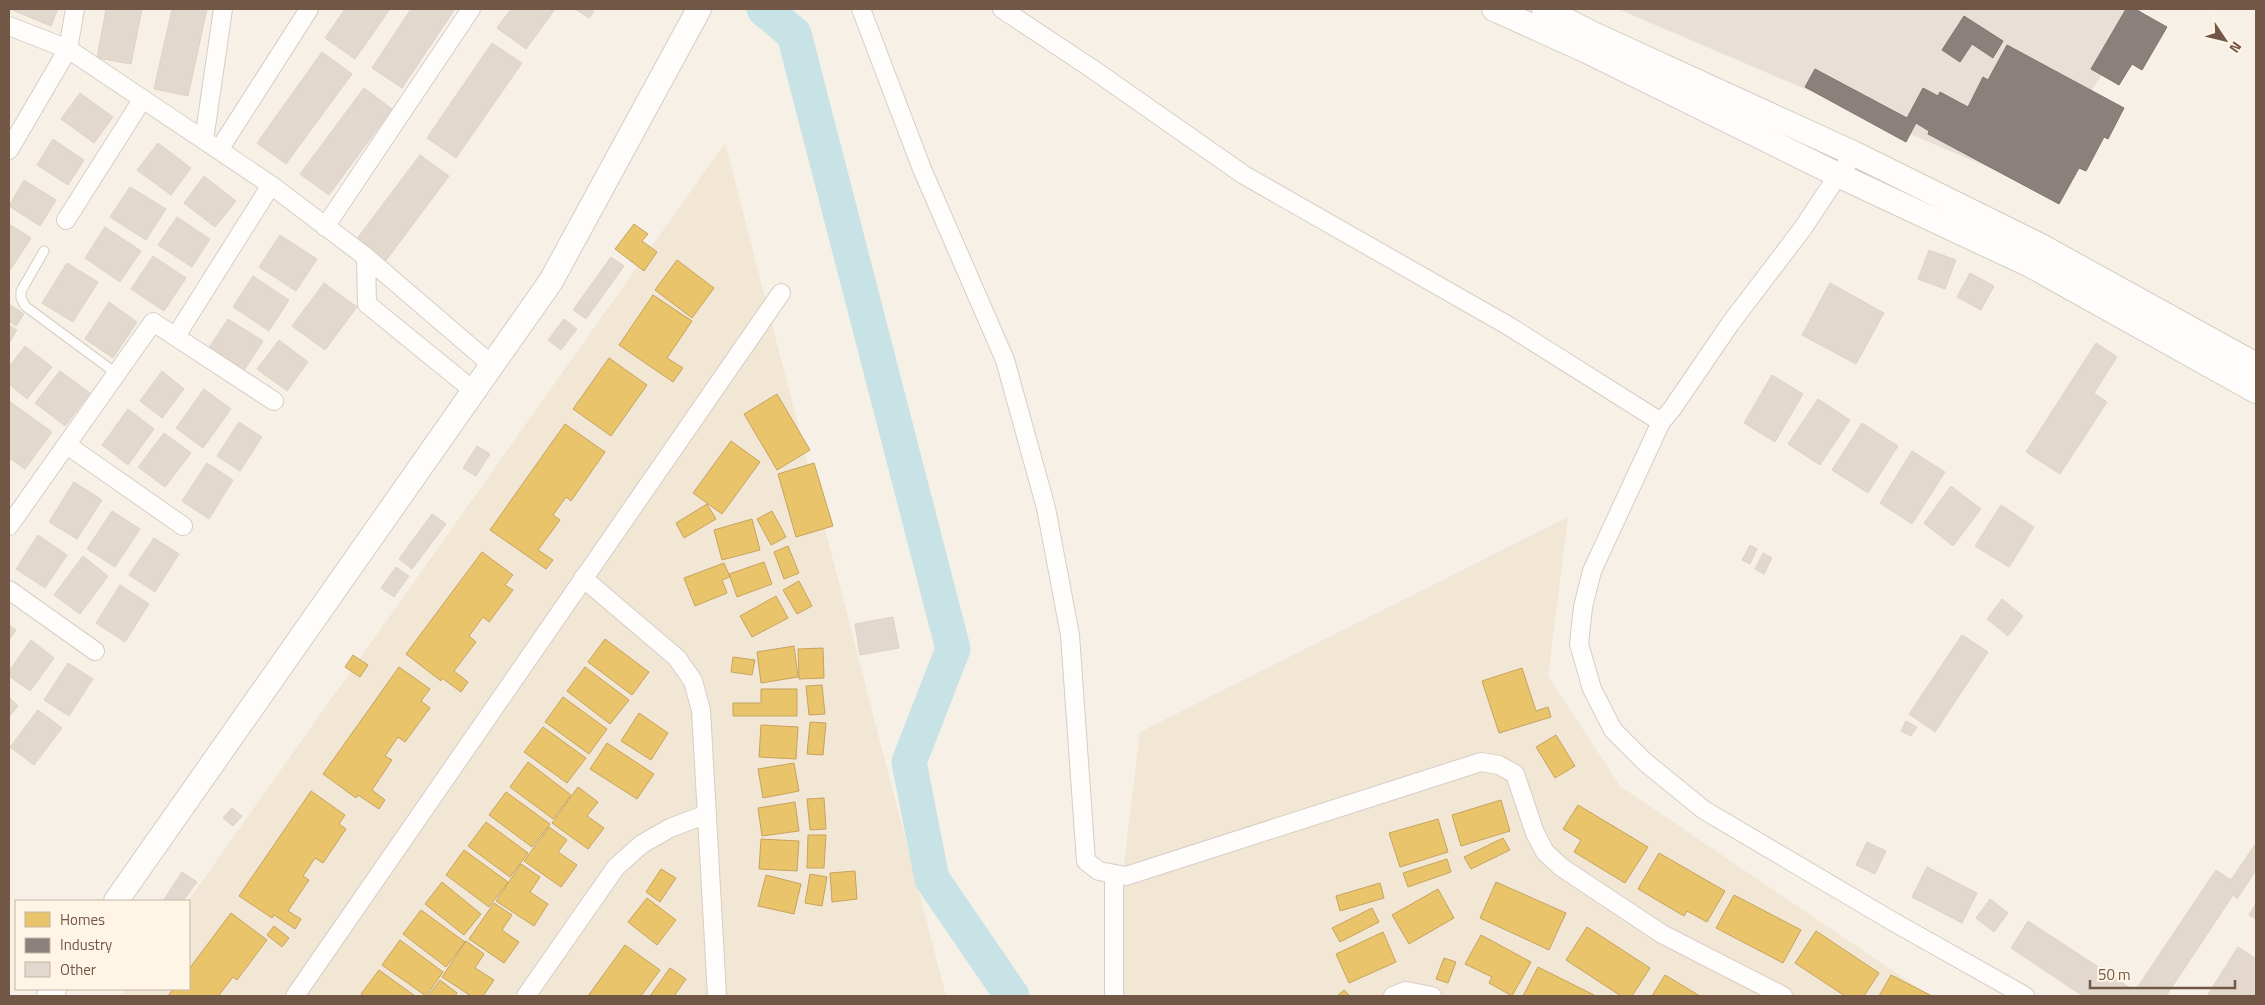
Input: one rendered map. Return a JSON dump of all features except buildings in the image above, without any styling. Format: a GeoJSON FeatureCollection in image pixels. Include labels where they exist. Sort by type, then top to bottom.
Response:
{"type":"FeatureCollection","features":[{"type":"Feature","properties":{"kind":"street"},"geometry":{"type":"LineString","coordinates":[[9,150],[68,49],[76,9]]}},
{"type":"Feature","properties":{"kind":"street"},"geometry":{"type":"LineString","coordinates":[[204,140],[222,9]]}},
{"type":"Feature","properties":{"kind":"street"},"geometry":{"type":"LineString","coordinates":[[219,150],[308,9]]}},
{"type":"Feature","properties":{"kind":"street"},"geometry":{"type":"LineString","coordinates":[[325,227],[471,9]]}},
{"type":"Feature","properties":{"kind":"street"},"geometry":{"type":"LineString","coordinates":[[117,900],[551,281],[699,9]]}},
{"type":"Feature","properties":{"kind":"street"},"geometry":{"type":"LineString","coordinates":[[861,9],[922,169],[1005,360],[1046,508],[1070,635],[1086,861],[1099,871],[1126,876],[1481,762],[1499,765],[1515,774],[1535,833],[1545,852],[1561,867],[1662,934],[1783,996]]}},
{"type":"Feature","properties":{"kind":"street"},"geometry":{"type":"LineString","coordinates":[[1002,9],[1091,68],[1244,175],[1507,325],[1661,422]]}},
{"type":"Feature","properties":{"kind":"street"},"geometry":{"type":"LineString","coordinates":[[1494,9],[1587,51],[1838,175],[2030,265],[2256,391]]}},
{"type":"Feature","properties":{"kind":"street"},"geometry":{"type":"LineString","coordinates":[[1544,9],[1593,34],[1855,154],[2039,245],[2256,365]]}},
{"type":"Feature","properties":{"kind":"street"},"geometry":{"type":"LineString","coordinates":[[9,26],[68,49],[271,186],[366,257],[492,365]]}},
{"type":"Feature","properties":{"kind":"street"},"geometry":{"type":"LineString","coordinates":[[66,220],[142,100]]}},
{"type":"Feature","properties":{"kind":"street"},"geometry":{"type":"LineString","coordinates":[[1855,154],[1838,175],[1803,228],[1730,324],[1672,409],[1661,422],[1592,571],[1583,607],[1579,644],[1592,689],[1613,730],[1645,762],[1704,810],[1892,921],[2026,996]]}},
{"type":"Feature","properties":{"kind":"street"},"geometry":{"type":"LineString","coordinates":[[176,336],[271,186]]}},
{"type":"Feature","properties":{"kind":"street"},"geometry":{"type":"LineString","coordinates":[[366,257],[367,304],[474,391]]}},
{"type":"Feature","properties":{"kind":"street"},"geometry":{"type":"LineString","coordinates":[[294,996],[781,293]]}},
{"type":"Feature","properties":{"kind":"street"},"geometry":{"type":"LineString","coordinates":[[9,526],[153,322],[274,401]]}},
{"type":"Feature","properties":{"kind":"street"},"geometry":{"type":"LineString","coordinates":[[67,445],[183,526]]}},
{"type":"Feature","properties":{"kind":"street"},"geometry":{"type":"LineString","coordinates":[[582,578],[677,658],[693,681],[701,710],[717,996]]}},
{"type":"Feature","properties":{"kind":"street"},"geometry":{"type":"LineString","coordinates":[[9,590],[96,651]]}},
{"type":"Feature","properties":{"kind":"street"},"geometry":{"type":"LineString","coordinates":[[526,996],[616,867],[642,844],[670,828],[707,814]]}},
{"type":"Feature","properties":{"kind":"street"},"geometry":{"type":"LineString","coordinates":[[1114,875],[1114,996]]}},
{"type":"Feature","properties":{"kind":"street"},"geometry":{"type":"LineString","coordinates":[[1393,996],[1406,991],[1432,996]]}},
{"type":"Feature","properties":{"kind":"lane"},"geometry":{"type":"LineString","coordinates":[[44,251],[21,291],[21,298],[25,306],[116,374]]}},
{"type":"Feature","properties":{"kind":"shaded area"},"geometry":{"type":"Polygon","coordinates":[[[1618,9],[2143,9],[2032,186],[1618,9]]]}},
{"type":"Feature","properties":{"kind":"shaded area"},"geometry":{"type":"Polygon","coordinates":[[[725,143],[946,996],[121,996],[125,990],[190,990],[189,900],[725,143]]]}},
{"type":"Feature","properties":{"kind":"shaded area"},"geometry":{"type":"Polygon","coordinates":[[[1568,517],[1548,676],[1620,786],[1930,996],[1108,996],[1140,732],[1568,517]]]}},
{"type":"Feature","properties":{"kind":"waterway"},"geometry":{"type":"LineString","coordinates":[[764,9],[794,34],[953,649],[909,762],[932,879],[1012,996]]}}]}
